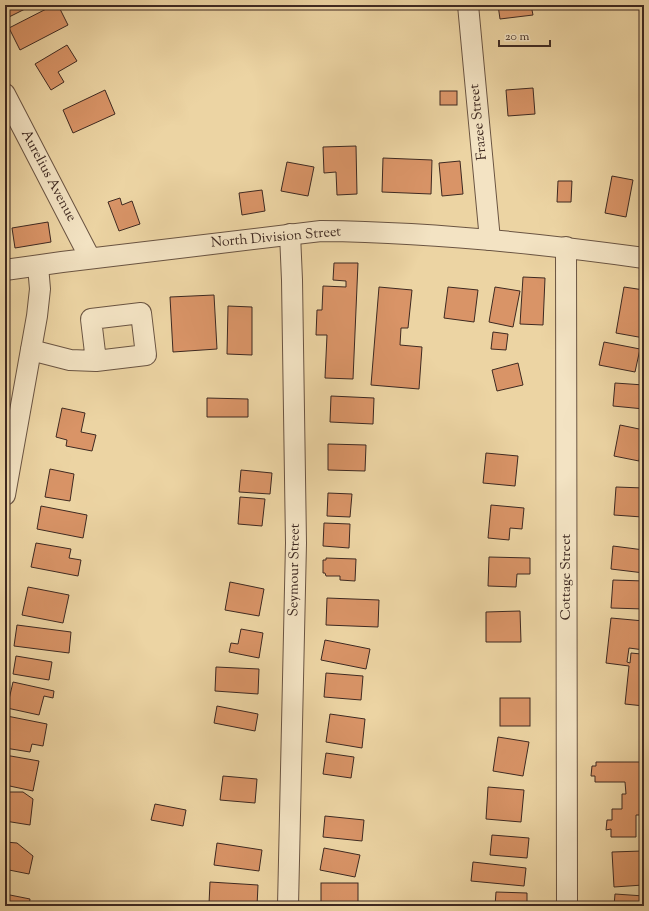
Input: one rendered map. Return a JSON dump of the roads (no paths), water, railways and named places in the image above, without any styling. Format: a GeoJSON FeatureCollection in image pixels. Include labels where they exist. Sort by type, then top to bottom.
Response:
{"type":"FeatureCollection","features":[{"type":"Feature","properties":{"kind":"street","name":"Frazee Street"},"geometry":{"type":"LineString","coordinates":[[468,5],[490,240]]}},
{"type":"Feature","properties":{"kind":"street","name":"Aurelius Avenue"},"geometry":{"type":"LineString","coordinates":[[5,94],[90,258]]}},
{"type":"Feature","properties":{"kind":"street","name":"North Division Street"},"geometry":{"type":"LineString","coordinates":[[5,270],[90,258],[321,230],[490,240],[566,247],[644,258]]}},
{"type":"Feature","properties":{"kind":"street","name":"Seymour Street"},"geometry":{"type":"LineString","coordinates":[[288,906],[296,544],[290,234]]}},
{"type":"Feature","properties":{"kind":"street","name":"Cottage Street"},"geometry":{"type":"LineString","coordinates":[[566,247],[567,906]]}},
{"type":"Feature","properties":{"kind":"street"},"geometry":{"type":"LineString","coordinates":[[5,495],[31,350],[40,289],[38,266]]}},
{"type":"Feature","properties":{"kind":"street"},"geometry":{"type":"LineString","coordinates":[[31,350],[70,360],[96,361]]}}]}
